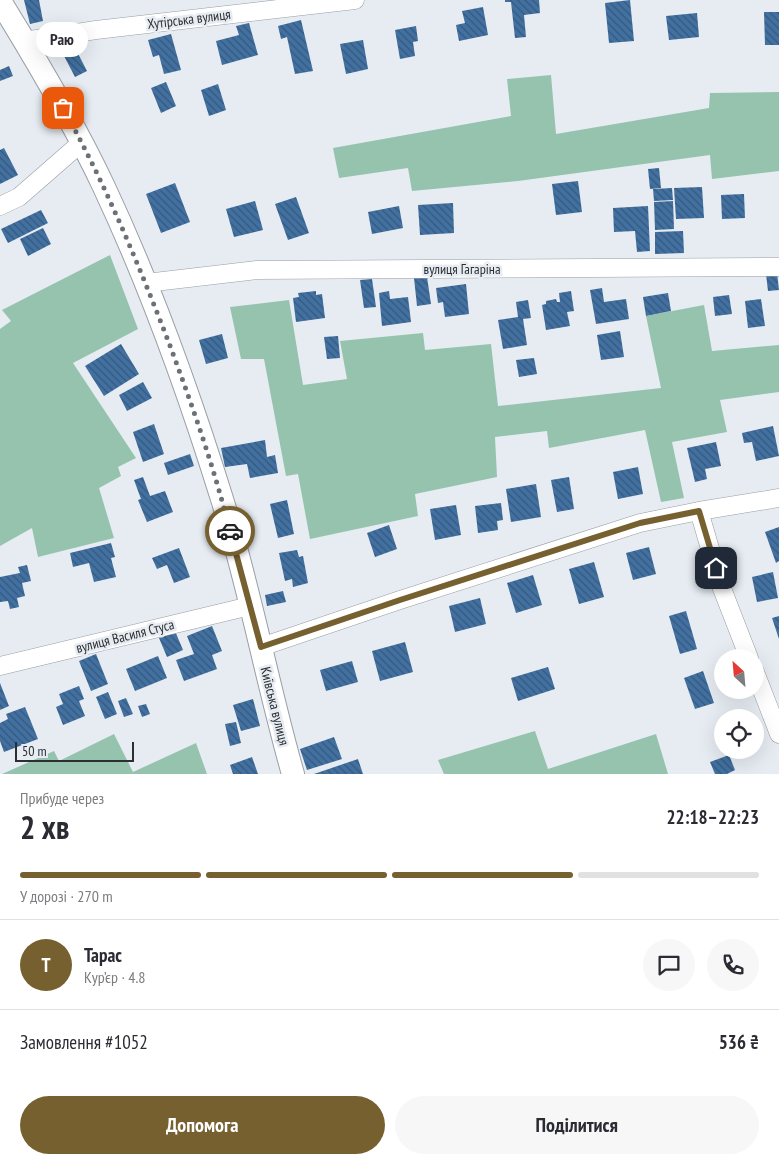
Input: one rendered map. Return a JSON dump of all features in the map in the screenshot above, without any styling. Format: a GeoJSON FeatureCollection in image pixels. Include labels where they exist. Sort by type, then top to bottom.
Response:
{"type":"FeatureCollection","features":[{"type":"Feature","properties":{"kind":"street","name":"Хутірська вулиця"},"geometry":{"type":"LineString","coordinates":[[24,41],[96,30],[355,0]]}},
{"type":"Feature","properties":{"kind":"street","name":"Київська вулиця"},"geometry":{"type":"LineString","coordinates":[[0,1],[82,142],[146,283],[183,382],[222,501],[293,774]]}},
{"type":"Feature","properties":{"kind":"street"},"geometry":{"type":"LineString","coordinates":[[0,206],[19,197],[82,142]]}},
{"type":"Feature","properties":{"kind":"street","name":"вулиця Гагаріна"},"geometry":{"type":"LineString","coordinates":[[146,283],[257,270],[779,267]]}},
{"type":"Feature","properties":{"kind":"street"},"geometry":{"type":"LineString","coordinates":[[261,647],[640,523],[779,498]]}},
{"type":"Feature","properties":{"kind":"street"},"geometry":{"type":"LineString","coordinates":[[699,511],[721,586],[746,649]]}},
{"type":"Feature","properties":{"kind":"street","name":"вулиця Василя Стуса"},"geometry":{"type":"LineString","coordinates":[[0,666],[250,606]]}},
{"type":"Feature","properties":{"kind":"street"},"geometry":{"type":"LineString","coordinates":[[764,695],[779,734]]}},
{"type":"Feature","properties":{"kind":"green space"},"geometry":{"type":"Polygon","coordinates":[[[551,75],[556,134],[709,108],[710,93],[779,92],[779,171],[712,179],[710,155],[518,181],[412,191],[408,168],[339,178],[333,148],[511,116],[507,79],[551,75]]]}},
{"type":"Feature","properties":{"kind":"green space"},"geometry":{"type":"Polygon","coordinates":[[[110,255],[138,329],[73,363],[136,458],[118,467],[121,476],[99,488],[114,538],[38,557],[32,528],[0,546],[0,329],[11,321],[2,310],[110,255]]]}},
{"type":"Feature","properties":{"kind":"green space"},"geometry":{"type":"Polygon","coordinates":[[[289,300],[303,385],[347,379],[340,341],[423,333],[425,350],[491,344],[498,406],[661,388],[646,316],[704,305],[712,351],[779,345],[779,392],[720,400],[727,432],[672,442],[684,498],[661,502],[645,430],[549,448],[547,431],[495,437],[497,477],[415,494],[418,516],[310,539],[298,474],[286,476],[264,359],[241,359],[230,307],[289,300]]]}},
{"type":"Feature","properties":{"kind":"green space"},"geometry":{"type":"Polygon","coordinates":[[[535,731],[548,769],[656,734],[668,774],[444,774],[438,760],[535,731]]]}},
{"type":"Feature","properties":{"kind":"green space"},"geometry":{"type":"Polygon","coordinates":[[[114,734],[133,772],[196,743],[207,774],[2,774],[54,751],[59,761],[114,734]]]}},
{"type":"Feature","properties":{"kind":"building"},"geometry":{"type":"Polygon","coordinates":[[[24,0],[39,0],[43,21],[30,24],[24,0]]]}},
{"type":"Feature","properties":{"kind":"building"},"geometry":{"type":"Polygon","coordinates":[[[505,0],[539,0],[540,13],[524,15],[526,37],[515,38],[511,2],[505,2],[505,0]]]}},
{"type":"Feature","properties":{"kind":"building"},"geometry":{"type":"Polygon","coordinates":[[[630,0],[634,41],[609,43],[605,3],[630,0]]]}},
{"type":"Feature","properties":{"kind":"building"},"geometry":{"type":"Polygon","coordinates":[[[483,7],[488,35],[459,41],[456,25],[465,23],[462,11],[483,7]]]}},
{"type":"Feature","properties":{"kind":"building"},"geometry":{"type":"Polygon","coordinates":[[[764,12],[779,12],[779,45],[765,45],[764,12]]]}},
{"type":"Feature","properties":{"kind":"building"},"geometry":{"type":"Polygon","coordinates":[[[697,13],[699,37],[669,40],[666,16],[697,13]]]}},
{"type":"Feature","properties":{"kind":"building"},"geometry":{"type":"Polygon","coordinates":[[[301,20],[313,71],[295,74],[287,37],[281,39],[278,26],[301,20]]]}},
{"type":"Feature","properties":{"kind":"building"},"geometry":{"type":"Polygon","coordinates":[[[249,23],[258,55],[222,65],[216,41],[239,35],[236,26],[249,23]]]}},
{"type":"Feature","properties":{"kind":"building"},"geometry":{"type":"Polygon","coordinates":[[[416,26],[418,41],[413,42],[415,56],[400,59],[395,30],[416,26]]]}},
{"type":"Feature","properties":{"kind":"building"},"geometry":{"type":"Polygon","coordinates":[[[171,34],[181,70],[164,74],[159,55],[153,57],[148,40],[171,34]]]}},
{"type":"Feature","properties":{"kind":"building"},"geometry":{"type":"Polygon","coordinates":[[[363,40],[368,69],[346,74],[340,44],[363,40]]]}},
{"type":"Feature","properties":{"kind":"building"},"geometry":{"type":"Polygon","coordinates":[[[74,46],[87,71],[75,77],[62,52],[74,46]]]}},
{"type":"Feature","properties":{"kind":"building"},"geometry":{"type":"Polygon","coordinates":[[[9,66],[13,76],[0,81],[0,70],[9,66]]]}},
{"type":"Feature","properties":{"kind":"building"},"geometry":{"type":"Polygon","coordinates":[[[166,82],[176,106],[161,113],[151,88],[166,82]]]}},
{"type":"Feature","properties":{"kind":"building"},"geometry":{"type":"Polygon","coordinates":[[[218,84],[226,110],[209,116],[201,90],[218,84]]]}},
{"type":"Feature","properties":{"kind":"building"},"geometry":{"type":"Polygon","coordinates":[[[4,148],[18,175],[0,184],[0,150],[4,148]]]}},
{"type":"Feature","properties":{"kind":"building"},"geometry":{"type":"Polygon","coordinates":[[[659,168],[661,188],[650,189],[648,169],[659,168]]]}},
{"type":"Feature","properties":{"kind":"building"},"geometry":{"type":"Polygon","coordinates":[[[578,181],[582,212],[556,215],[552,184],[578,181]]]}},
{"type":"Feature","properties":{"kind":"building"},"geometry":{"type":"Polygon","coordinates":[[[175,183],[190,222],[161,233],[146,194],[175,183]]]}},
{"type":"Feature","properties":{"kind":"building"},"geometry":{"type":"Polygon","coordinates":[[[702,187],[704,218],[676,219],[674,188],[702,187]]]}},
{"type":"Feature","properties":{"kind":"building"},"geometry":{"type":"Polygon","coordinates":[[[672,188],[673,200],[654,201],[653,189],[672,188]]]}},
{"type":"Feature","properties":{"kind":"building"},"geometry":{"type":"Polygon","coordinates":[[[744,194],[745,218],[722,219],[721,195],[744,194]]]}},
{"type":"Feature","properties":{"kind":"building"},"geometry":{"type":"Polygon","coordinates":[[[296,197],[309,233],[288,240],[275,204],[296,197]]]}},
{"type":"Feature","properties":{"kind":"building"},"geometry":{"type":"Polygon","coordinates":[[[255,201],[263,230],[234,237],[226,209],[255,201]]]}},
{"type":"Feature","properties":{"kind":"building"},"geometry":{"type":"Polygon","coordinates":[[[673,201],[674,229],[655,230],[654,202],[673,201]]]}},
{"type":"Feature","properties":{"kind":"building"},"geometry":{"type":"Polygon","coordinates":[[[453,203],[454,233],[420,235],[418,205],[453,203]]]}},
{"type":"Feature","properties":{"kind":"building"},"geometry":{"type":"Polygon","coordinates":[[[399,206],[403,228],[372,234],[368,212],[399,206]]]}},
{"type":"Feature","properties":{"kind":"building"},"geometry":{"type":"Polygon","coordinates":[[[648,206],[650,251],[637,252],[635,231],[614,232],[613,208],[648,206]]]}},
{"type":"Feature","properties":{"kind":"building"},"geometry":{"type":"Polygon","coordinates":[[[41,210],[48,223],[8,243],[1,229],[41,210]]]}},
{"type":"Feature","properties":{"kind":"building"},"geometry":{"type":"Polygon","coordinates":[[[43,228],[51,244],[28,256],[20,239],[43,228]]]}},
{"type":"Feature","properties":{"kind":"building"},"geometry":{"type":"Polygon","coordinates":[[[683,231],[684,253],[655,254],[655,232],[683,231]]]}},
{"type":"Feature","properties":{"kind":"building"},"geometry":{"type":"Polygon","coordinates":[[[777,273],[779,290],[768,291],[766,274],[777,273]]]}},
{"type":"Feature","properties":{"kind":"building"},"geometry":{"type":"Polygon","coordinates":[[[427,277],[431,304],[417,306],[414,278],[427,277]]]}},
{"type":"Feature","properties":{"kind":"building"},"geometry":{"type":"Polygon","coordinates":[[[372,279],[376,307],[364,308],[360,280],[372,279]]]}},
{"type":"Feature","properties":{"kind":"building"},"geometry":{"type":"Polygon","coordinates":[[[466,284],[469,314],[445,317],[443,302],[438,303],[436,288],[466,284]]]}},
{"type":"Feature","properties":{"kind":"building"},"geometry":{"type":"Polygon","coordinates":[[[602,288],[604,302],[626,299],[629,319],[596,324],[590,290],[602,288]]]}},
{"type":"Feature","properties":{"kind":"building"},"geometry":{"type":"Polygon","coordinates":[[[316,291],[316,295],[322,294],[325,318],[296,322],[293,298],[299,297],[298,293],[316,291]]]}},
{"type":"Feature","properties":{"kind":"building"},"geometry":{"type":"Polygon","coordinates":[[[389,291],[390,299],[408,297],[411,322],[382,326],[379,293],[389,291]]]}},
{"type":"Feature","properties":{"kind":"building"},"geometry":{"type":"Polygon","coordinates":[[[571,291],[574,311],[567,312],[570,326],[546,330],[542,305],[546,304],[546,301],[556,299],[557,302],[560,302],[559,293],[571,291]]]}},
{"type":"Feature","properties":{"kind":"building"},"geometry":{"type":"Polygon","coordinates":[[[668,293],[671,311],[646,316],[643,297],[668,293]]]}},
{"type":"Feature","properties":{"kind":"building"},"geometry":{"type":"Polygon","coordinates":[[[729,295],[732,314],[715,316],[713,297],[729,295]]]}},
{"type":"Feature","properties":{"kind":"building"},"geometry":{"type":"Polygon","coordinates":[[[761,299],[765,326],[748,328],[745,301],[761,299]]]}},
{"type":"Feature","properties":{"kind":"building"},"geometry":{"type":"Polygon","coordinates":[[[528,300],[531,318],[523,319],[527,345],[503,349],[498,320],[518,317],[516,302],[528,300]]]}},
{"type":"Feature","properties":{"kind":"building"},"geometry":{"type":"Polygon","coordinates":[[[620,331],[624,357],[601,360],[597,335],[620,331]]]}},
{"type":"Feature","properties":{"kind":"building"},"geometry":{"type":"Polygon","coordinates":[[[222,334],[228,358],[206,364],[199,340],[222,334]]]}},
{"type":"Feature","properties":{"kind":"building"},"geometry":{"type":"Polygon","coordinates":[[[338,336],[340,358],[327,359],[324,337],[338,336]]]}},
{"type":"Feature","properties":{"kind":"building"},"geometry":{"type":"Polygon","coordinates":[[[121,344],[139,374],[104,396],[85,366],[121,344]]]}},
{"type":"Feature","properties":{"kind":"building"},"geometry":{"type":"Polygon","coordinates":[[[534,358],[537,374],[519,377],[516,360],[534,358]]]}},
{"type":"Feature","properties":{"kind":"building"},"geometry":{"type":"Polygon","coordinates":[[[143,382],[152,398],[127,411],[119,395],[143,382]]]}},
{"type":"Feature","properties":{"kind":"building"},"geometry":{"type":"Polygon","coordinates":[[[154,424],[164,454],[143,462],[133,432],[154,424]]]}},
{"type":"Feature","properties":{"kind":"building"},"geometry":{"type":"Polygon","coordinates":[[[773,426],[779,456],[756,461],[752,442],[744,443],[742,433],[773,426]]]}},
{"type":"Feature","properties":{"kind":"building"},"geometry":{"type":"Polygon","coordinates":[[[265,440],[267,457],[275,455],[278,473],[250,478],[247,464],[225,467],[221,448],[265,440]]]}},
{"type":"Feature","properties":{"kind":"building"},"geometry":{"type":"Polygon","coordinates":[[[716,442],[721,466],[705,469],[707,479],[695,482],[687,448],[716,442]]]}},
{"type":"Feature","properties":{"kind":"building"},"geometry":{"type":"Polygon","coordinates":[[[190,454],[194,466],[168,475],[164,463],[190,454]]]}},
{"type":"Feature","properties":{"kind":"building"},"geometry":{"type":"Polygon","coordinates":[[[638,467],[643,494],[618,499],[613,472],[638,467]]]}},
{"type":"Feature","properties":{"kind":"building"},"geometry":{"type":"Polygon","coordinates":[[[143,477],[150,496],[165,491],[173,512],[147,522],[138,500],[141,499],[134,480],[143,477]]]}},
{"type":"Feature","properties":{"kind":"building"},"geometry":{"type":"Polygon","coordinates":[[[569,477],[574,509],[557,512],[551,480],[569,477]]]}},
{"type":"Feature","properties":{"kind":"building"},"geometry":{"type":"Polygon","coordinates":[[[536,484],[541,517],[511,522],[506,489],[536,484]]]}},
{"type":"Feature","properties":{"kind":"building"},"geometry":{"type":"Polygon","coordinates":[[[287,500],[294,534],[278,538],[270,504],[287,500]]]}},
{"type":"Feature","properties":{"kind":"building"},"geometry":{"type":"Polygon","coordinates":[[[501,503],[503,520],[497,521],[498,530],[478,533],[475,506],[501,503]]]}},
{"type":"Feature","properties":{"kind":"building"},"geometry":{"type":"Polygon","coordinates":[[[456,505],[461,535],[435,540],[430,509],[456,505]]]}},
{"type":"Feature","properties":{"kind":"building"},"geometry":{"type":"Polygon","coordinates":[[[389,525],[397,549],[375,557],[367,533],[389,525]]]}},
{"type":"Feature","properties":{"kind":"building"},"geometry":{"type":"Polygon","coordinates":[[[779,527],[779,561],[776,563],[765,532],[779,527]]]}},
{"type":"Feature","properties":{"kind":"building"},"geometry":{"type":"Polygon","coordinates":[[[111,543],[115,557],[111,558],[116,577],[94,582],[89,563],[73,567],[70,553],[111,543]]]}},
{"type":"Feature","properties":{"kind":"building"},"geometry":{"type":"Polygon","coordinates":[[[649,547],[656,574],[633,580],[626,553],[649,547]]]}},
{"type":"Feature","properties":{"kind":"building"},"geometry":{"type":"Polygon","coordinates":[[[179,548],[190,577],[174,583],[167,565],[157,569],[152,558],[179,548]]]}},
{"type":"Feature","properties":{"kind":"building"},"geometry":{"type":"Polygon","coordinates":[[[297,550],[299,557],[303,556],[308,583],[293,587],[292,579],[285,581],[279,553],[297,550]]]}},
{"type":"Feature","properties":{"kind":"building"},"geometry":{"type":"Polygon","coordinates":[[[594,562],[604,597],[579,604],[569,569],[594,562]]]}},
{"type":"Feature","properties":{"kind":"building"},"geometry":{"type":"Polygon","coordinates":[[[27,565],[31,581],[22,583],[25,596],[17,598],[19,607],[10,609],[8,601],[0,602],[0,577],[20,573],[18,567],[27,565]]]}},
{"type":"Feature","properties":{"kind":"building"},"geometry":{"type":"Polygon","coordinates":[[[773,572],[778,598],[757,602],[752,577],[773,572]]]}},
{"type":"Feature","properties":{"kind":"building"},"geometry":{"type":"Polygon","coordinates":[[[533,575],[542,605],[516,613],[507,583],[533,575]]]}},
{"type":"Feature","properties":{"kind":"building"},"geometry":{"type":"Polygon","coordinates":[[[283,591],[286,602],[267,606],[265,595],[283,591]]]}},
{"type":"Feature","properties":{"kind":"building"},"geometry":{"type":"Polygon","coordinates":[[[480,598],[486,624],[455,632],[449,606],[480,598]]]}},
{"type":"Feature","properties":{"kind":"building"},"geometry":{"type":"Polygon","coordinates":[[[686,611],[697,649],[680,654],[669,616],[686,611]]]}},
{"type":"Feature","properties":{"kind":"building"},"geometry":{"type":"Polygon","coordinates":[[[779,616],[779,639],[772,618],[779,616]]]}},
{"type":"Feature","properties":{"kind":"building"},"geometry":{"type":"Polygon","coordinates":[[[212,626],[222,651],[212,655],[217,669],[184,681],[176,660],[194,654],[187,636],[212,626]]]}},
{"type":"Feature","properties":{"kind":"building"},"geometry":{"type":"Polygon","coordinates":[[[175,631],[183,650],[167,657],[159,638],[175,631]]]}},
{"type":"Feature","properties":{"kind":"building"},"geometry":{"type":"Polygon","coordinates":[[[405,642],[413,672],[380,681],[372,651],[405,642]]]}},
{"type":"Feature","properties":{"kind":"building"},"geometry":{"type":"Polygon","coordinates":[[[96,654],[108,684],[91,691],[79,661],[96,654]]]}},
{"type":"Feature","properties":{"kind":"building"},"geometry":{"type":"Polygon","coordinates":[[[158,656],[167,678],[135,691],[126,669],[158,656]]]}},
{"type":"Feature","properties":{"kind":"building"},"geometry":{"type":"Polygon","coordinates":[[[352,661],[358,682],[326,691],[320,670],[352,661]]]}},
{"type":"Feature","properties":{"kind":"building"},"geometry":{"type":"Polygon","coordinates":[[[548,667],[555,689],[518,701],[511,678],[548,667]]]}},
{"type":"Feature","properties":{"kind":"building"},"geometry":{"type":"Polygon","coordinates":[[[703,671],[714,703],[695,709],[684,678],[703,671]]]}},
{"type":"Feature","properties":{"kind":"building"},"geometry":{"type":"Polygon","coordinates":[[[0,683],[9,706],[0,710],[0,683]]]}},
{"type":"Feature","properties":{"kind":"building"},"geometry":{"type":"Polygon","coordinates":[[[79,686],[84,699],[79,701],[85,716],[63,725],[56,707],[63,704],[59,694],[79,686]]]}},
{"type":"Feature","properties":{"kind":"building"},"geometry":{"type":"Polygon","coordinates":[[[108,692],[117,714],[105,719],[96,697],[108,692]]]}},
{"type":"Feature","properties":{"kind":"building"},"geometry":{"type":"Polygon","coordinates":[[[126,698],[133,714],[124,717],[118,701],[126,698]]]}},
{"type":"Feature","properties":{"kind":"building"},"geometry":{"type":"Polygon","coordinates":[[[253,699],[260,726],[241,731],[233,705],[253,699]]]}},
{"type":"Feature","properties":{"kind":"building"},"geometry":{"type":"Polygon","coordinates":[[[146,704],[150,714],[142,717],[138,706],[146,704]]]}},
{"type":"Feature","properties":{"kind":"building"},"geometry":{"type":"Polygon","coordinates":[[[25,707],[38,739],[4,752],[0,741],[0,723],[8,719],[6,714],[25,707]]]}},
{"type":"Feature","properties":{"kind":"building"},"geometry":{"type":"Polygon","coordinates":[[[236,722],[241,743],[230,746],[225,724],[236,722]]]}},
{"type":"Feature","properties":{"kind":"building"},"geometry":{"type":"Polygon","coordinates":[[[334,737],[342,759],[307,770],[300,749],[334,737]]]}},
{"type":"Feature","properties":{"kind":"building"},"geometry":{"type":"Polygon","coordinates":[[[252,757],[258,774],[233,774],[230,765],[252,757]]]}},
{"type":"Feature","properties":{"kind":"building"},"geometry":{"type":"Polygon","coordinates":[[[358,759],[363,774],[314,774],[358,759]]]}},
{"type":"Feature","properties":{"kind":"building"},"geometry":{"type":"Polygon","coordinates":[[[718,759],[731,759],[735,770],[727,774],[715,774],[710,762],[718,759]]]}},
{"type":"Feature","properties":{"kind":"way so far"},"geometry":{"type":"LineString","coordinates":[[63,108],[104,187],[146,283],[183,382],[230,531]]}},
{"type":"Feature","properties":{"kind":"place","name":"Раю"},"geometry":{"type":"Point","coordinates":[63,108]}},
{"type":"Feature","properties":{"kind":"route"},"geometry":{"type":"LineString","coordinates":[[230,531],[261,647],[640,523],[699,511],[716,568]]}}]}
